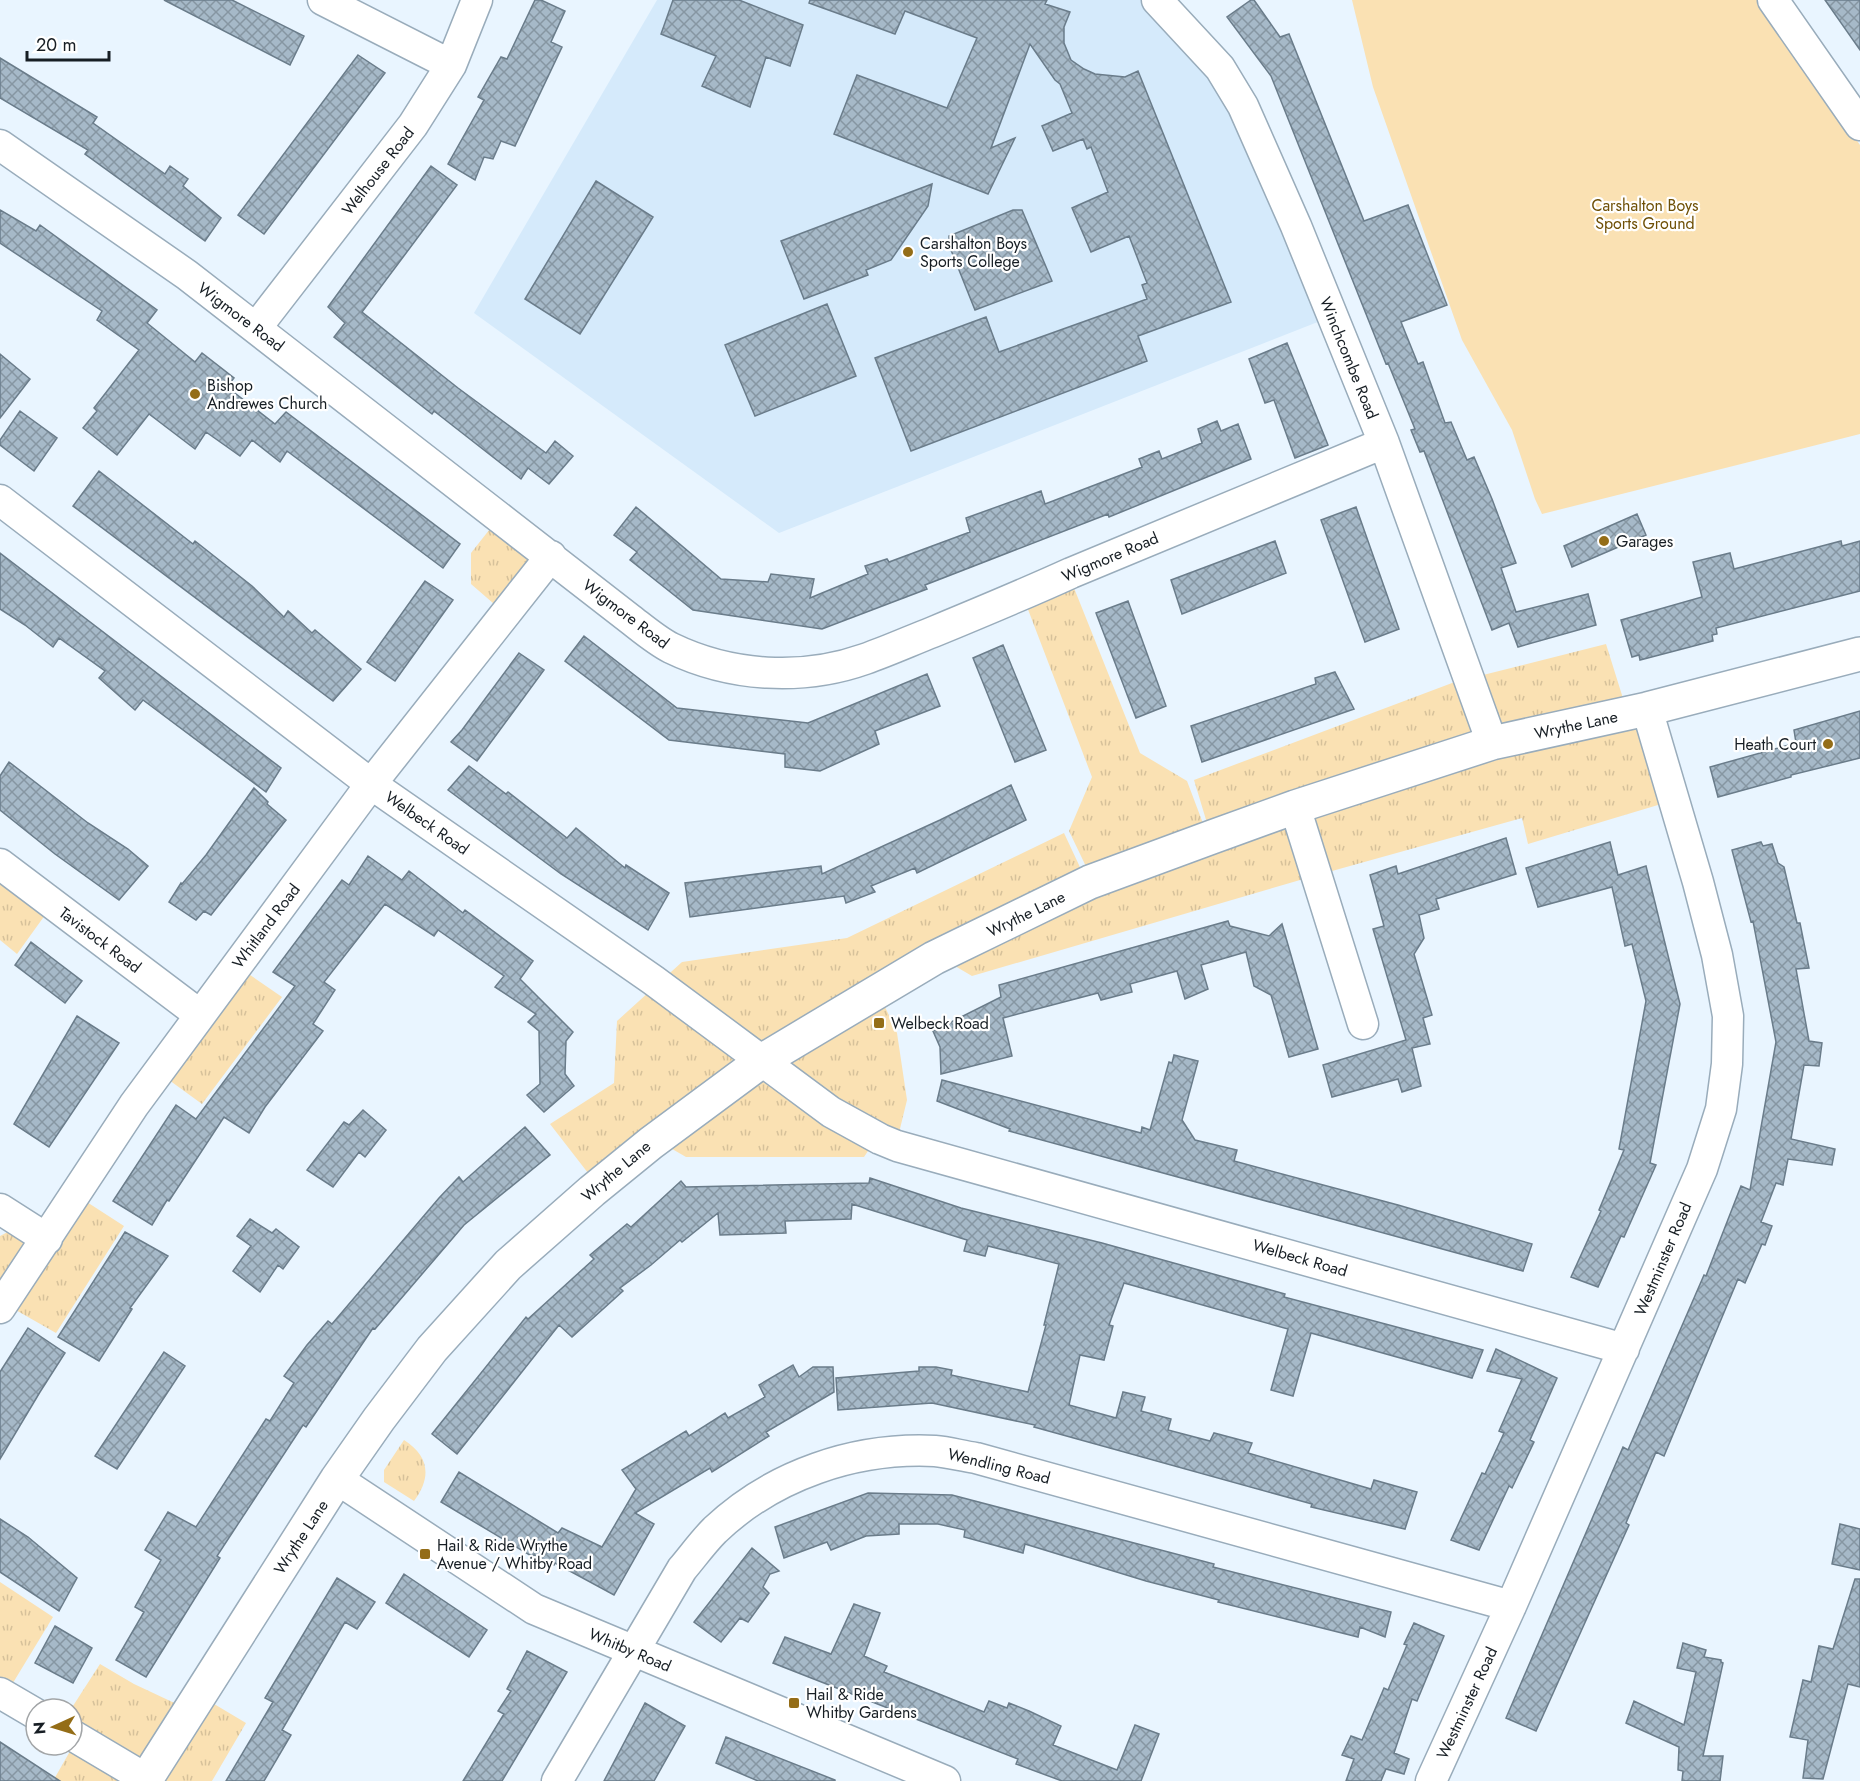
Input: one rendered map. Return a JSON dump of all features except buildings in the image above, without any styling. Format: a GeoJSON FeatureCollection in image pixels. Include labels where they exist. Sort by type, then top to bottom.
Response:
{"type":"FeatureCollection","features":[{"type":"Feature","properties":{"kind":"main road","name":"Wrythe Lane"},"geometry":{"type":"LineString","coordinates":[[146,1780],[337,1479],[432,1349],[508,1265],[651,1143],[763,1059],[934,958],[1090,882],[1295,807],[1492,743],[1647,709],[1860,654]]}},
{"type":"Feature","properties":{"kind":"street"},"geometry":{"type":"LineString","coordinates":[[323,0],[452,64]]}},
{"type":"Feature","properties":{"kind":"street","name":"Welhouse Road"},"geometry":{"type":"LineString","coordinates":[[255,328],[413,125],[452,64],[477,0]]}},
{"type":"Feature","properties":{"kind":"street","name":"Winchcombe Road"},"geometry":{"type":"LineString","coordinates":[[1157,0],[1220,68],[1243,106],[1304,247],[1384,443],[1492,743]]}},
{"type":"Feature","properties":{"kind":"street"},"geometry":{"type":"LineString","coordinates":[[1773,0],[1860,125]]}},
{"type":"Feature","properties":{"kind":"street","name":"Wigmore Road"},"geometry":{"type":"LineString","coordinates":[[0,145],[187,275],[669,648],[705,662],[743,671],[779,674],[821,670],[864,660],[1020,597],[1071,573],[1384,443]]}},
{"type":"Feature","properties":{"kind":"street","name":"Welbeck Road"},"geometry":{"type":"LineString","coordinates":[[0,500],[371,784],[653,980],[763,1059],[831,1112],[880,1139],[897,1146],[1624,1349]]}},
{"type":"Feature","properties":{"kind":"street","name":"Whitland Road"},"geometry":{"type":"LineString","coordinates":[[0,1308],[134,1105],[371,784],[551,556]]}},
{"type":"Feature","properties":{"kind":"street","name":"Westminster Road"},"geometry":{"type":"LineString","coordinates":[[1431,1781],[1511,1606],[1702,1169],[1721,1109],[1727,1064],[1728,1016],[1717,955],[1695,871],[1647,709]]}},
{"type":"Feature","properties":{"kind":"street"},"geometry":{"type":"LineString","coordinates":[[1295,807],[1364,1024]]}},
{"type":"Feature","properties":{"kind":"street","name":"Tavistock Road"},"geometry":{"type":"LineString","coordinates":[[0,864],[200,1015]]}},
{"type":"Feature","properties":{"kind":"street"},"geometry":{"type":"LineString","coordinates":[[0,1209],[47,1239]]}},
{"type":"Feature","properties":{"kind":"street","name":"Wendling Road"},"geometry":{"type":"LineString","coordinates":[[557,1781],[682,1569],[714,1531],[755,1499],[801,1474],[836,1462],[901,1451],[937,1451],[976,1458],[1511,1606]]}},
{"type":"Feature","properties":{"kind":"street","name":"Whitby Road"},"geometry":{"type":"LineString","coordinates":[[337,1479],[534,1610],[912,1775],[945,1781]]}},
{"type":"Feature","properties":{"kind":"street"},"geometry":{"type":"LineString","coordinates":[[0,1693],[24,1707]]}},
{"type":"Feature","properties":{"kind":"street"},"geometry":{"type":"LineString","coordinates":[[84,1742],[146,1780]]}},
{"type":"Feature","properties":{"kind":"shaded area","name":"Carshalton Boys Sports College"},"geometry":{"type":"Polygon","coordinates":[[[657,0],[1157,0],[1220,68],[1333,316],[779,533],[474,313],[657,0]]]}},
{"type":"Feature","properties":{"kind":"green space","name":"Carshalton Boys Sports Ground"},"geometry":{"type":"Polygon","coordinates":[[[1352,0],[1759,0],[1860,145],[1860,434],[1542,514],[1512,430],[1462,340],[1373,87],[1352,0]]]}},
{"type":"Feature","properties":{"kind":"green space"},"geometry":{"type":"Polygon","coordinates":[[[497,520],[545,557],[501,610],[471,584],[471,553],[497,520]]]}},
{"type":"Feature","properties":{"kind":"green space"},"geometry":{"type":"Polygon","coordinates":[[[1070,578],[1140,753],[1187,781],[1207,834],[1092,879],[1069,831],[1092,777],[1024,599],[1070,578]]]}},
{"type":"Feature","properties":{"kind":"green space"},"geometry":{"type":"Polygon","coordinates":[[[1606,644],[1626,708],[1493,740],[1471,678],[1606,644]]]}},
{"type":"Feature","properties":{"kind":"green space"},"geometry":{"type":"Polygon","coordinates":[[[1468,677],[1490,742],[1210,833],[1194,780],[1468,677]]]}},
{"type":"Feature","properties":{"kind":"green space"},"geometry":{"type":"Polygon","coordinates":[[[1644,715],[1668,802],[1528,844],[1522,818],[972,976],[943,959],[1215,839],[1644,715]]]}},
{"type":"Feature","properties":{"kind":"green space"},"geometry":{"type":"Polygon","coordinates":[[[1064,833],[1086,880],[875,985],[897,1033],[907,1100],[897,1141],[880,1133],[864,1157],[686,1157],[648,1135],[595,1182],[550,1124],[614,1083],[617,1021],[682,962],[847,938],[1064,833]]]}},
{"type":"Feature","properties":{"kind":"green space"},"geometry":{"type":"Polygon","coordinates":[[[0,864],[53,904],[17,954],[0,940],[0,864]]]}},
{"type":"Feature","properties":{"kind":"green space"},"geometry":{"type":"Polygon","coordinates":[[[237,966],[282,997],[202,1104],[158,1072],[237,966]]]}},
{"type":"Feature","properties":{"kind":"green space"},"geometry":{"type":"Polygon","coordinates":[[[76,1195],[124,1226],[56,1333],[0,1301],[0,1236],[23,1224],[47,1238],[76,1195]]]}},
{"type":"Feature","properties":{"kind":"green space"},"geometry":{"type":"Polygon","coordinates":[[[404,1440],[419,1453],[425,1468],[424,1484],[414,1501],[384,1482],[384,1470],[404,1440]]]}},
{"type":"Feature","properties":{"kind":"green space"},"geometry":{"type":"Polygon","coordinates":[[[0,1582],[53,1617],[5,1696],[0,1693],[0,1582]]]}},
{"type":"Feature","properties":{"kind":"green space"},"geometry":{"type":"Polygon","coordinates":[[[100,1664],[134,1684],[183,1707],[136,1781],[53,1781],[67,1757],[84,1757],[84,1697],[79,1697],[100,1664]]]}},
{"type":"Feature","properties":{"kind":"green space"},"geometry":{"type":"Polygon","coordinates":[[[199,1695],[246,1723],[212,1781],[150,1781],[199,1695]]]}},
{"type":"Feature","properties":{"kind":"place","name":"Carshalton Boys Sports College"},"geometry":{"type":"Point","coordinates":[908,252]}},
{"type":"Feature","properties":{"kind":"place","name":"Bishop Andrewes Church"},"geometry":{"type":"Point","coordinates":[195,394]}},
{"type":"Feature","properties":{"kind":"place","name":"Garages"},"geometry":{"type":"Point","coordinates":[1604,541]}},
{"type":"Feature","properties":{"kind":"place","name":"Heath Court"},"geometry":{"type":"Point","coordinates":[1828,744]}},
{"type":"Feature","properties":{"kind":"place","name":"Welbeck Road"},"geometry":{"type":"Point","coordinates":[879,1023]}},
{"type":"Feature","properties":{"kind":"place","name":"Hail & Ride Wrythe Avenue / Whitby Road"},"geometry":{"type":"Point","coordinates":[425,1554]}},
{"type":"Feature","properties":{"kind":"place","name":"Hail & Ride Whitby Gardens"},"geometry":{"type":"Point","coordinates":[794,1703]}}]}
